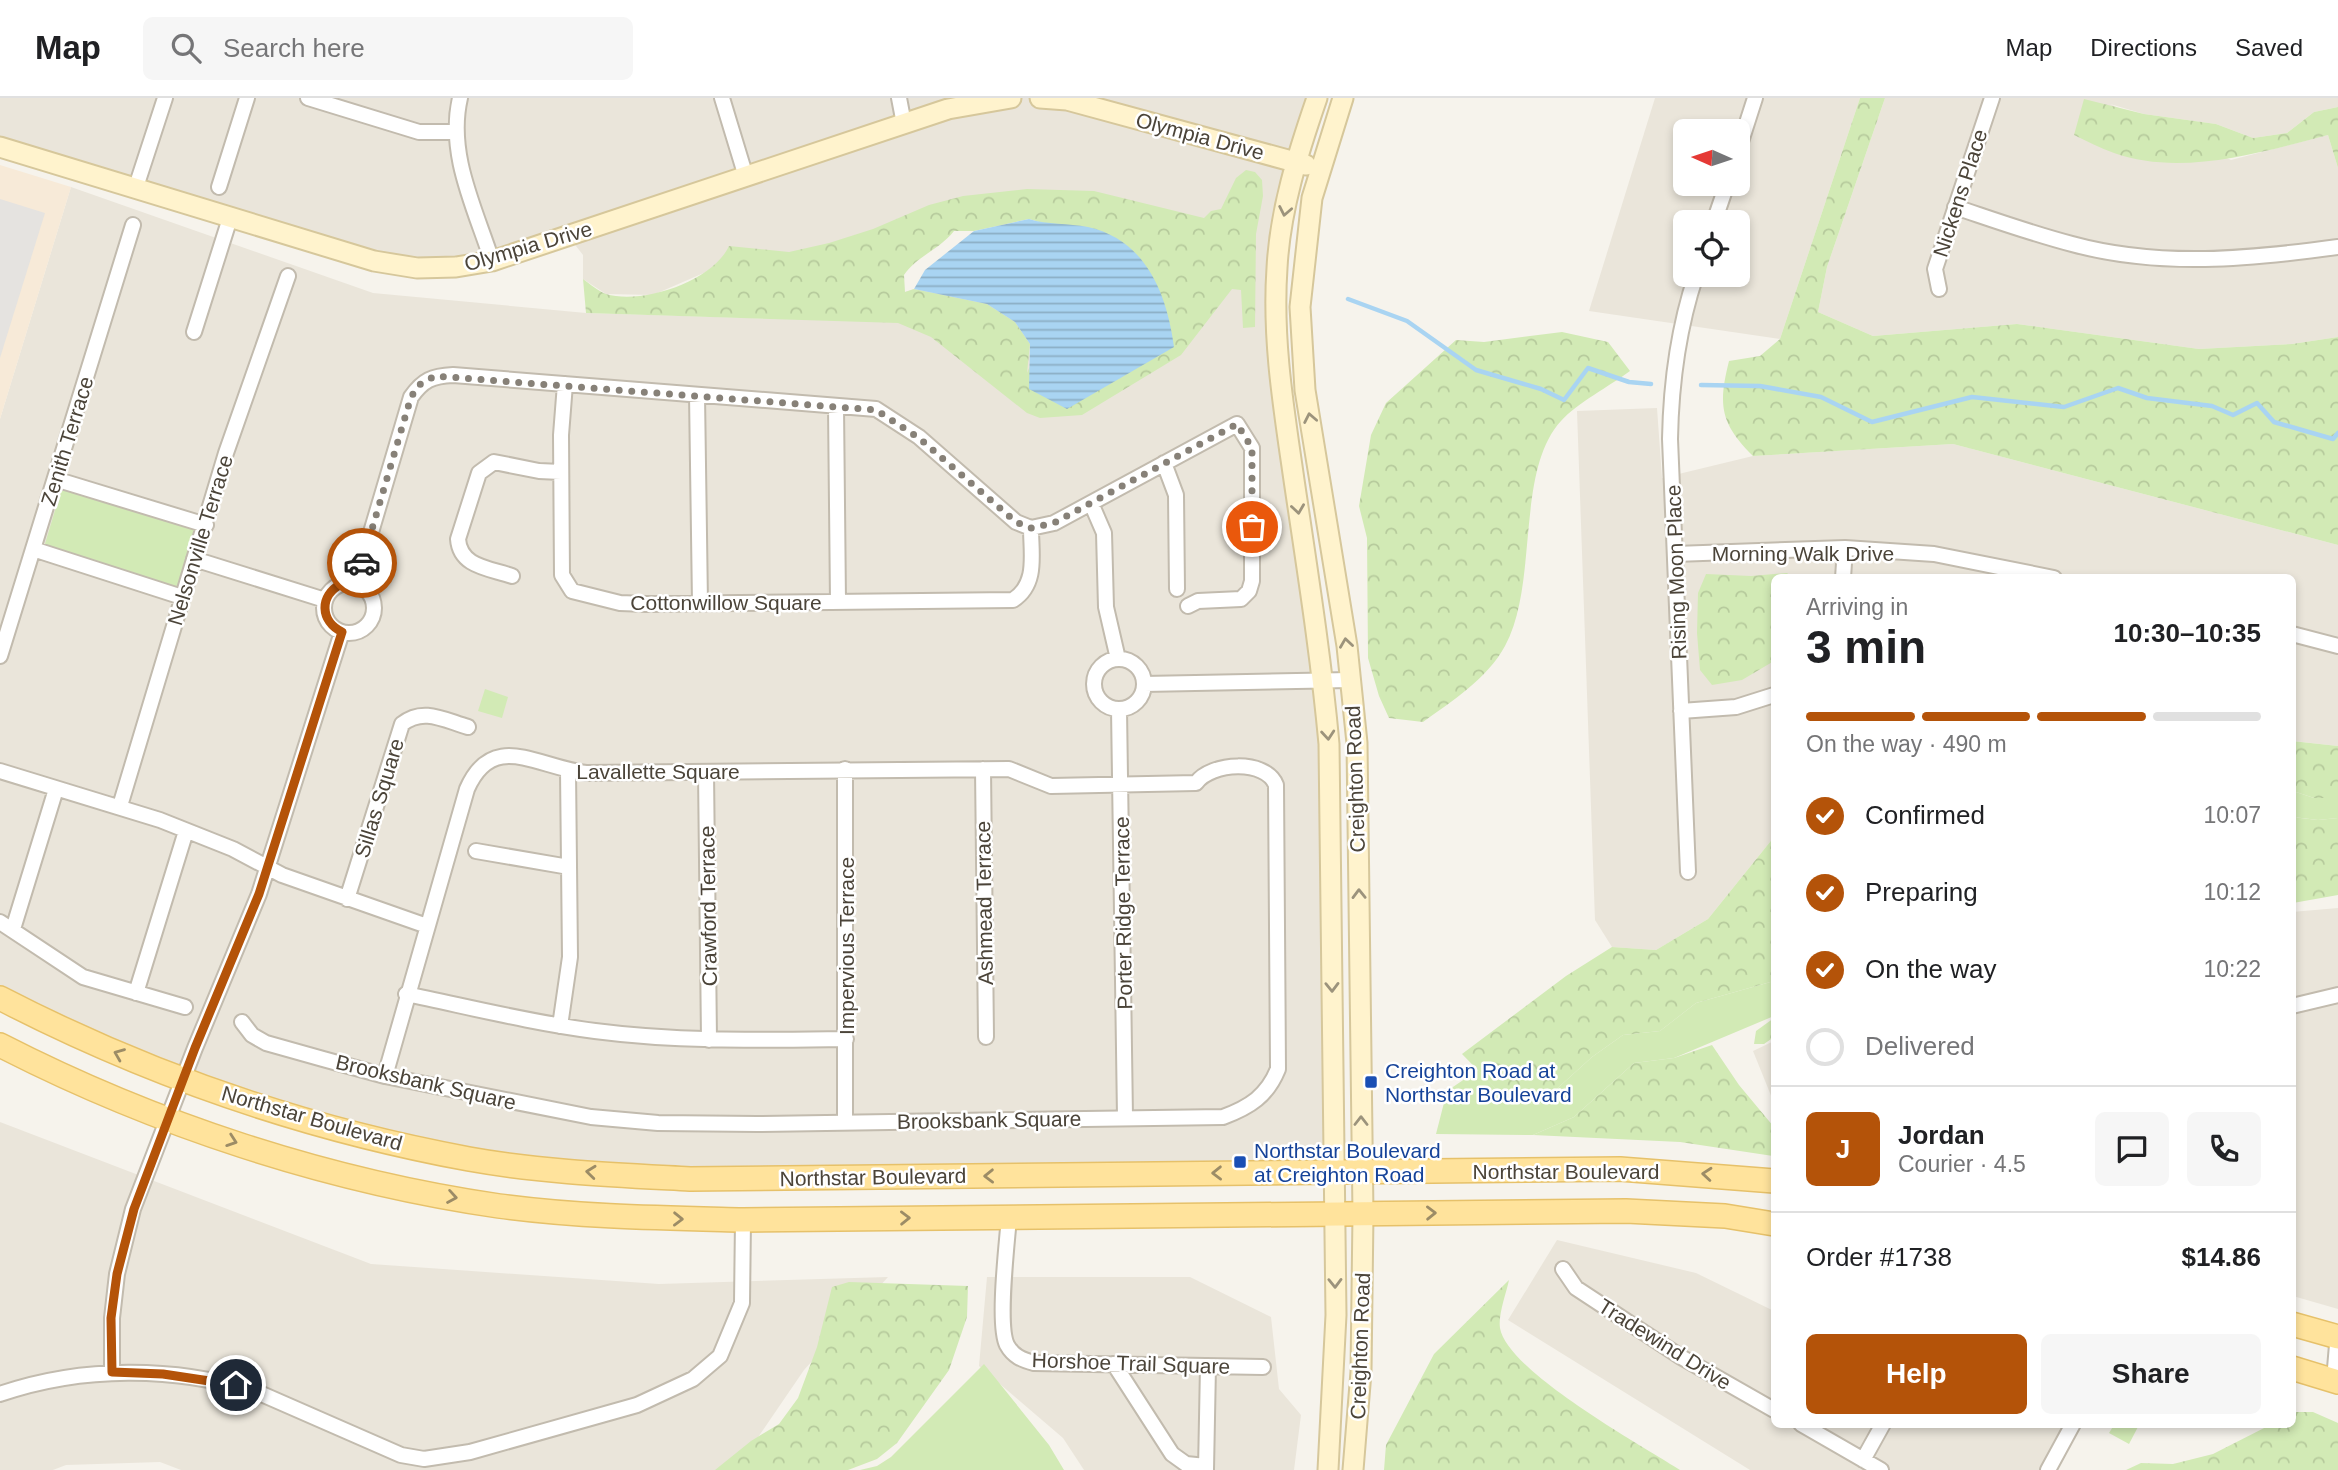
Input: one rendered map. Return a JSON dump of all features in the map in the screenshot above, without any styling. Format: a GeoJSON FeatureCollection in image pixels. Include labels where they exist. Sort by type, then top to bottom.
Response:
{"type":"FeatureCollection","features":[{"type":"Feature","properties":{"kind":"main road","name":"Northstar Boulevard"},"geometry":{"type":"LineString","coordinates":[[0,998],[79,1038],[182,1080],[307,1121],[470,1159],[624,1175],[690,1179],[1620,1169],[1771,1181]]}},
{"type":"Feature","properties":{"kind":"main road","name":"Northstar Boulevard"},"geometry":{"type":"LineString","coordinates":[[0,1045],[54,1072],[167,1119],[253,1148],[379,1184],[499,1206],[611,1217],[743,1220],[1626,1211],[1725,1216],[1771,1224]]}},
{"type":"Feature","properties":{"kind":"main road"},"geometry":{"type":"LineString","coordinates":[[2296,1325],[2338,1336]]}},
{"type":"Feature","properties":{"kind":"main road"},"geometry":{"type":"LineString","coordinates":[[2296,1369],[2337,1379]]}},
{"type":"Feature","properties":{"kind":"street"},"geometry":{"type":"LineString","coordinates":[[135,190],[164,98]]}},
{"type":"Feature","properties":{"kind":"street"},"geometry":{"type":"LineString","coordinates":[[219,187],[247,98]]}},
{"type":"Feature","properties":{"kind":"street"},"geometry":{"type":"LineString","coordinates":[[308,98],[419,132],[456,132]]}},
{"type":"Feature","properties":{"kind":"street"},"geometry":{"type":"LineString","coordinates":[[460,98],[456,132],[459,161],[492,261]]}},
{"type":"Feature","properties":{"kind":"street"},"geometry":{"type":"LineString","coordinates":[[722,98],[746,177]]}},
{"type":"Feature","properties":{"kind":"street"},"geometry":{"type":"LineString","coordinates":[[899,98],[904,124]]}},
{"type":"Feature","properties":{"kind":"street","name":"Olympia Drive"},"geometry":{"type":"LineString","coordinates":[[0,148],[374,261],[417,268],[456,267],[492,261],[973,102],[1011,98]]}},
{"type":"Feature","properties":{"kind":"street","name":"Olympia Drive"},"geometry":{"type":"LineString","coordinates":[[1040,98],[1067,99],[1319,169]]}},
{"type":"Feature","properties":{"kind":"street","name":"Creighton Road"},"geometry":{"type":"LineString","coordinates":[[1317,98],[1295,161],[1277,267],[1277,350],[1323,681],[1329,744],[1335,1372],[1328,1470]]}},
{"type":"Feature","properties":{"kind":"street","name":"Creighton Road"},"geometry":{"type":"LineString","coordinates":[[1343,98],[1319,169],[1307,232],[1300,307],[1304,390],[1347,646],[1357,743],[1363,1214],[1361,1372],[1353,1470]]}},
{"type":"Feature","properties":{"kind":"street"},"geometry":{"type":"LineString","coordinates":[[1748,119],[1755,98]]}},
{"type":"Feature","properties":{"kind":"street","name":"Nickens Place"},"geometry":{"type":"LineString","coordinates":[[1939,289],[1935,269],[1992,98]]}},
{"type":"Feature","properties":{"kind":"street"},"geometry":{"type":"LineString","coordinates":[[1955,207],[2073,244],[2147,257],[2237,259],[2338,247]]}},
{"type":"Feature","properties":{"kind":"street"},"geometry":{"type":"LineString","coordinates":[[194,332],[230,218]]}},
{"type":"Feature","properties":{"kind":"street","name":"Zenith Terrace"},"geometry":{"type":"LineString","coordinates":[[0,656],[133,225]]}},
{"type":"Feature","properties":{"kind":"street","name":"Nelsonville Terrace"},"geometry":{"type":"LineString","coordinates":[[120,806],[226,453],[288,276]]}},
{"type":"Feature","properties":{"kind":"street","name":"Rising Moon Place"},"geometry":{"type":"LineString","coordinates":[[1688,872],[1670,439],[1671,385],[1679,332],[1692,287]]}},
{"type":"Feature","properties":{"kind":"street"},"geometry":{"type":"LineString","coordinates":[[356,583],[411,397],[419,385],[435,376],[453,375],[876,410],[892,417],[1016,522],[1031,528],[1054,523],[1237,424],[1252,448],[1252,580],[1249,591],[1241,599],[1198,601],[1188,606]]}},
{"type":"Feature","properties":{"kind":"street","name":"Cottonwillow Square"},"geometry":{"type":"LineString","coordinates":[[565,384],[561,472],[562,575],[572,591],[620,603],[1013,600],[1027,587],[1031,576],[1031,528]]}},
{"type":"Feature","properties":{"kind":"street"},"geometry":{"type":"LineString","coordinates":[[697,395],[700,603]]}},
{"type":"Feature","properties":{"kind":"street"},"geometry":{"type":"LineString","coordinates":[[836,406],[838,602]]}},
{"type":"Feature","properties":{"kind":"street"},"geometry":{"type":"LineString","coordinates":[[512,576],[471,563],[459,549],[458,538],[479,473],[494,462],[539,471],[561,472]]}},
{"type":"Feature","properties":{"kind":"street"},"geometry":{"type":"LineString","coordinates":[[1164,463],[1176,495],[1177,589]]}},
{"type":"Feature","properties":{"kind":"street"},"geometry":{"type":"LineString","coordinates":[[55,479],[206,525]]}},
{"type":"Feature","properties":{"kind":"street"},"geometry":{"type":"LineString","coordinates":[[1091,503],[1104,533],[1106,607],[1118,659]]}},
{"type":"Feature","properties":{"kind":"street"},"geometry":{"type":"LineString","coordinates":[[1843,574],[1845,548]]}},
{"type":"Feature","properties":{"kind":"street","name":"Morning Walk Drive"},"geometry":{"type":"LineString","coordinates":[[1675,554],[1845,548],[1934,554],[2033,574]]}},
{"type":"Feature","properties":{"kind":"street"},"geometry":{"type":"LineString","coordinates":[[33,549],[182,597]]}},
{"type":"Feature","properties":{"kind":"street"},"geometry":{"type":"LineString","coordinates":[[194,559],[326,600]]}},
{"type":"Feature","properties":{"kind":"street"},"geometry":{"type":"LineString","coordinates":[[356,583],[370,594],[374,611],[367,627],[359,631],[342,632],[329,623],[324,608],[326,600],[341,584],[356,583]]}},
{"type":"Feature","properties":{"kind":"street"},"geometry":{"type":"LineString","coordinates":[[112,1372],[111,1318],[122,1250],[141,1187],[269,867],[342,632]]}},
{"type":"Feature","properties":{"kind":"street"},"geometry":{"type":"LineString","coordinates":[[2296,635],[2338,646]]}},
{"type":"Feature","properties":{"kind":"street"},"geometry":{"type":"LineString","coordinates":[[1118,659],[1136,666],[1144,684],[1137,701],[1119,709],[1102,701],[1094,684],[1101,666],[1118,659]]}},
{"type":"Feature","properties":{"kind":"street"},"geometry":{"type":"LineString","coordinates":[[1144,684],[1350,680]]}},
{"type":"Feature","properties":{"kind":"street"},"geometry":{"type":"LineString","coordinates":[[1681,711],[1736,707],[1771,696]]}},
{"type":"Feature","properties":{"kind":"street","name":"Porter Ridge Terrace"},"geometry":{"type":"LineString","coordinates":[[1119,709],[1125,1117]]}},
{"type":"Feature","properties":{"kind":"street","name":"Sillas Square"},"geometry":{"type":"LineString","coordinates":[[347,899],[402,724],[414,715],[425,714],[468,727]]}},
{"type":"Feature","properties":{"kind":"street","name":"Lavallette Square"},"geometry":{"type":"LineString","coordinates":[[385,1076],[406,994],[467,789],[475,770],[488,759],[504,755],[569,771],[1009,769],[1042,785],[1121,784]]}},
{"type":"Feature","properties":{"kind":"street","name":"Brooksbank Square"},"geometry":{"type":"LineString","coordinates":[[242,1022],[252,1035],[266,1043],[385,1076],[591,1117],[658,1123],[845,1123],[1223,1117],[1262,1097],[1272,1084],[1278,1069],[1276,785],[1272,775],[1263,768],[1216,769],[1202,775],[1196,783],[1121,784]]}},
{"type":"Feature","properties":{"kind":"street","name":"Impervious Terrace"},"geometry":{"type":"LineString","coordinates":[[845,769],[845,1123]]}},
{"type":"Feature","properties":{"kind":"street","name":"Ashmead Terrace"},"geometry":{"type":"LineString","coordinates":[[983,769],[986,1037]]}},
{"type":"Feature","properties":{"kind":"street"},"geometry":{"type":"LineString","coordinates":[[0,771],[120,806],[347,899],[427,926]]}},
{"type":"Feature","properties":{"kind":"street"},"geometry":{"type":"LineString","coordinates":[[560,1026],[570,957],[569,771]]}},
{"type":"Feature","properties":{"kind":"street","name":"Crawford Terrace"},"geometry":{"type":"LineString","coordinates":[[706,772],[709,1040]]}},
{"type":"Feature","properties":{"kind":"street"},"geometry":{"type":"LineString","coordinates":[[56,789],[6,926],[83,977],[185,1007]]}},
{"type":"Feature","properties":{"kind":"street"},"geometry":{"type":"LineString","coordinates":[[136,993],[186,831]]}},
{"type":"Feature","properties":{"kind":"street"},"geometry":{"type":"LineString","coordinates":[[476,851],[569,867]]}},
{"type":"Feature","properties":{"kind":"street"},"geometry":{"type":"LineString","coordinates":[[406,994],[560,1026],[709,1040],[846,1039]]}},
{"type":"Feature","properties":{"kind":"street"},"geometry":{"type":"LineString","coordinates":[[2296,1005],[2338,995]]}},
{"type":"Feature","properties":{"kind":"street","name":"Horshoe Trail Square"},"geometry":{"type":"LineString","coordinates":[[1009,1217],[1003,1326],[1004,1337],[1013,1353],[1034,1363],[1263,1367]]}},
{"type":"Feature","properties":{"kind":"street"},"geometry":{"type":"LineString","coordinates":[[0,1394],[54,1380],[112,1372],[163,1374],[236,1385],[401,1455],[424,1459],[470,1452],[637,1405],[693,1379],[720,1356],[742,1303],[743,1220]]}},
{"type":"Feature","properties":{"kind":"street","name":"Tradewind Drive"},"geometry":{"type":"LineString","coordinates":[[1563,1269],[1576,1288],[1681,1357],[1771,1408]]}},
{"type":"Feature","properties":{"kind":"street"},"geometry":{"type":"LineString","coordinates":[[2337,1379],[2338,1336]]}},
{"type":"Feature","properties":{"kind":"street"},"geometry":{"type":"LineString","coordinates":[[1114,1364],[1172,1454],[1186,1464],[1206,1468],[1208,1366]]}},
{"type":"Feature","properties":{"kind":"street"},"geometry":{"type":"LineString","coordinates":[[1808,1428],[1881,1470]]}},
{"type":"Feature","properties":{"kind":"street"},"geometry":{"type":"LineString","coordinates":[[1863,1460],[1881,1428]]}},
{"type":"Feature","properties":{"kind":"street"},"geometry":{"type":"LineString","coordinates":[[2048,1470],[2071,1428]]}},
{"type":"Feature","properties":{"kind":"shaded area"},"geometry":{"type":"Polygon","coordinates":[[[0,98],[1316,98],[1277,268],[1323,681],[1334,1172],[690,1179],[359,1134],[0,998],[0,419],[71,187],[373,293],[586,313],[783,319],[875,302],[914,289],[953,295],[1103,204],[706,272],[653,295],[606,294],[583,279],[583,255],[569,237],[417,268],[0,147],[0,98]]]}},
{"type":"Feature","properties":{"kind":"shaded area"},"geometry":{"type":"Polygon","coordinates":[[[1655,98],[1860,98],[1780,339],[1589,311],[1655,98]]]}},
{"type":"Feature","properties":{"kind":"shaded area"},"geometry":{"type":"Polygon","coordinates":[[[1885,98],[2338,98],[2338,107],[2314,112],[2287,133],[2253,138],[2216,124],[2144,114],[2110,104],[2231,160],[2328,135],[2338,168],[2338,337],[2292,344],[2199,349],[2017,324],[1873,336],[1818,312],[1827,267],[1885,98]]]}},
{"type":"Feature","properties":{"kind":"shaded area"},"geometry":{"type":"Polygon","coordinates":[[[0,165],[71,187],[0,419],[0,165]]]}},
{"type":"Feature","properties":{"kind":"shaded area"},"geometry":{"type":"Polygon","coordinates":[[[0,199],[45,213],[0,358],[0,199]]]}},
{"type":"Feature","properties":{"kind":"shaded area"},"geometry":{"type":"Polygon","coordinates":[[[1657,408],[1662,478],[1753,456],[1953,444],[2338,545],[2338,746],[2296,741],[2296,574],[1771,574],[1771,841],[1708,919],[1656,950],[1612,947],[1595,920],[1577,411],[1657,408]]]}},
{"type":"Feature","properties":{"kind":"shaded area"},"geometry":{"type":"Polygon","coordinates":[[[2338,908],[2338,1309],[2296,1297],[2296,912],[2338,908]]]}},
{"type":"Feature","properties":{"kind":"shaded area"},"geometry":{"type":"Polygon","coordinates":[[[1771,1042],[1771,1096],[1753,1051],[1771,1042]]]}},
{"type":"Feature","properties":{"kind":"shaded area"},"geometry":{"type":"Polygon","coordinates":[[[0,1122],[371,1264],[659,1284],[888,1277],[804,1370],[737,1468],[731,1470],[181,1470],[160,1462],[66,1465],[53,1470],[0,1470],[0,1122]]]}},
{"type":"Feature","properties":{"kind":"shaded area"},"geometry":{"type":"Polygon","coordinates":[[[1557,1240],[1696,1273],[1771,1310],[1771,1428],[2071,1428],[2048,1470],[1750,1470],[1508,1320],[1557,1240]]]}},
{"type":"Feature","properties":{"kind":"shaded area"},"geometry":{"type":"Polygon","coordinates":[[[987,1277],[1190,1277],[1271,1317],[1279,1389],[1301,1415],[1294,1470],[1084,1470],[1063,1438],[979,1366],[987,1277]]]}},
{"type":"Feature","properties":{"kind":"green space"},"geometry":{"type":"Polygon","coordinates":[[[1860,98],[1885,98],[1827,267],[1818,312],[1873,336],[2017,324],[2199,349],[2292,344],[2338,337],[2338,545],[1953,444],[1753,456],[1734,433],[1724,413],[1723,390],[1729,361],[1760,356],[1780,339],[1860,98]]]}},
{"type":"Feature","properties":{"kind":"green space"},"geometry":{"type":"Polygon","coordinates":[[[2084,99],[2144,114],[2216,124],[2253,138],[2287,133],[2314,112],[2338,107],[2338,168],[2328,135],[2249,154],[2194,162],[2166,163],[2114,153],[2074,135],[2084,99]]]}},
{"type":"Feature","properties":{"kind":"green space"},"geometry":{"type":"Polygon","coordinates":[[[1246,170],[1255,172],[1262,180],[1263,196],[1256,234],[1255,327],[1243,328],[1241,290],[1232,289],[1181,355],[1082,415],[1040,418],[1027,413],[931,337],[898,323],[586,313],[583,279],[606,294],[621,297],[657,293],[708,270],[721,259],[729,246],[789,252],[873,229],[929,205],[963,196],[1027,189],[1094,191],[1204,218],[1211,211],[1221,209],[1236,178],[1246,170]],[[1029,219],[974,231],[954,231],[909,268],[904,275],[905,292],[914,289],[987,304],[1015,322],[1030,344],[1027,373],[1088,227],[1046,224],[1029,219]]]}},
{"type":"Feature","properties":{"kind":"green space"},"geometry":{"type":"Polygon","coordinates":[[[1562,332],[1608,342],[1630,371],[1568,414],[1547,442],[1532,498],[1522,592],[1515,621],[1497,658],[1468,688],[1423,722],[1389,718],[1379,696],[1368,658],[1367,538],[1359,506],[1371,435],[1386,403],[1456,340],[1484,342],[1562,332]]]}},
{"type":"Feature","properties":{"kind":"green space"},"geometry":{"type":"Polygon","coordinates":[[[62,487],[200,529],[182,589],[44,547],[62,487]]]}},
{"type":"Feature","properties":{"kind":"green space"},"geometry":{"type":"Polygon","coordinates":[[[1706,574],[1771,574],[1771,663],[1742,680],[1712,685],[1700,670],[1698,593],[1706,574]]]}},
{"type":"Feature","properties":{"kind":"green space"},"geometry":{"type":"Polygon","coordinates":[[[485,689],[508,697],[502,718],[478,711],[485,689]]]}},
{"type":"Feature","properties":{"kind":"green space"},"geometry":{"type":"Polygon","coordinates":[[[2296,741],[2338,746],[2338,798],[2314,798],[2296,792],[2296,741]]]}},
{"type":"Feature","properties":{"kind":"green space"},"geometry":{"type":"Polygon","coordinates":[[[2296,792],[2314,798],[2338,798],[2338,818],[2318,820],[2296,817],[2296,792]]]}},
{"type":"Feature","properties":{"kind":"green space"},"geometry":{"type":"Polygon","coordinates":[[[2296,817],[2318,820],[2338,818],[2338,895],[2296,902],[2296,817]]]}},
{"type":"Feature","properties":{"kind":"green space"},"geometry":{"type":"Polygon","coordinates":[[[1771,841],[1771,982],[1696,1003],[1660,1031],[1623,1035],[1592,1057],[1539,1105],[1506,1099],[1462,1054],[1566,976],[1612,947],[1656,950],[1708,919],[1771,841]]]}},
{"type":"Feature","properties":{"kind":"green space"},"geometry":{"type":"Polygon","coordinates":[[[1771,982],[1771,1017],[1674,1058],[1634,1063],[1574,1117],[1533,1135],[1436,1134],[1447,1091],[1478,1070],[1506,1099],[1539,1105],[1592,1057],[1623,1035],[1660,1031],[1696,1003],[1771,982]]]}},
{"type":"Feature","properties":{"kind":"green space"},"geometry":{"type":"Polygon","coordinates":[[[1771,1020],[1771,1039],[1764,1044],[1754,1044],[1756,1031],[1771,1020]]]}},
{"type":"Feature","properties":{"kind":"green space"},"geometry":{"type":"Polygon","coordinates":[[[1712,1045],[1739,1085],[1771,1123],[1771,1156],[1680,1142],[1533,1135],[1574,1117],[1634,1063],[1674,1058],[1712,1045]]]}},
{"type":"Feature","properties":{"kind":"green space"},"geometry":{"type":"Polygon","coordinates":[[[1509,1280],[1501,1311],[1500,1328],[1508,1345],[1526,1365],[1578,1406],[1680,1470],[1384,1470],[1386,1445],[1434,1354],[1509,1280]]]}},
{"type":"Feature","properties":{"kind":"green space"},"geometry":{"type":"Polygon","coordinates":[[[849,1282],[968,1286],[967,1317],[949,1370],[897,1443],[877,1459],[848,1470],[715,1470],[751,1441],[779,1424],[798,1398],[817,1347],[832,1287],[849,1282]]]}},
{"type":"Feature","properties":{"kind":"green space"},"geometry":{"type":"Polygon","coordinates":[[[984,1364],[1049,1445],[1064,1470],[860,1470],[877,1466],[891,1457],[984,1364]]]}},
{"type":"Feature","properties":{"kind":"green space"},"geometry":{"type":"Polygon","coordinates":[[[2296,1412],[2313,1412],[2338,1423],[2338,1470],[2126,1470],[2141,1463],[2173,1464],[2213,1454],[2264,1428],[2296,1428],[2296,1412]]]}},
{"type":"Feature","properties":{"kind":"green space"},"geometry":{"type":"Polygon","coordinates":[[[2112,1428],[2137,1428],[2129,1444],[2109,1433],[2112,1428]]]}},
{"type":"Feature","properties":{"kind":"water"},"geometry":{"type":"Polygon","coordinates":[[[1029,219],[1088,227],[1125,244],[1150,272],[1159,289],[1171,327],[1174,347],[1067,409],[1029,389],[1030,344],[1015,322],[987,304],[914,289],[925,270],[974,231],[1029,219]]]}},
{"type":"Feature","properties":{"kind":"waterway"},"geometry":{"type":"LineString","coordinates":[[1348,299],[1407,321],[1476,370],[1541,389],[1564,400],[1588,368],[1629,382],[1651,384]]}},
{"type":"Feature","properties":{"kind":"waterway"},"geometry":{"type":"LineString","coordinates":[[1701,385],[1760,386],[1821,397],[1872,422],[1972,397],[2064,407],[2118,388],[2147,398],[2212,406],[2233,415],[2257,403],[2274,422],[2333,439],[2338,433]]}},
{"type":"Feature","properties":{"kind":"way so far"},"geometry":{"type":"LineString","coordinates":[[362,563],[411,397],[419,385],[435,376],[453,375],[876,410],[892,417],[919,438],[1016,522],[1031,528],[1054,523],[1237,424],[1252,448],[1252,527]]}},
{"type":"Feature","properties":{"kind":"place","name":"Creighton Road at Northstar Boulevard"},"geometry":{"type":"Point","coordinates":[1371,1082]}},
{"type":"Feature","properties":{"kind":"place","name":"Northstar Boulevard at Creighton Road"},"geometry":{"type":"Point","coordinates":[1240,1162]}},
{"type":"Feature","properties":{"kind":"route"},"geometry":{"type":"LineString","coordinates":[[236,1385],[163,1374],[112,1372],[111,1318],[117,1274],[141,1187],[195,1048],[250,919],[278,842],[342,632],[329,623],[325,615],[326,600],[334,587],[349,582],[356,583],[362,563]]}}]}
